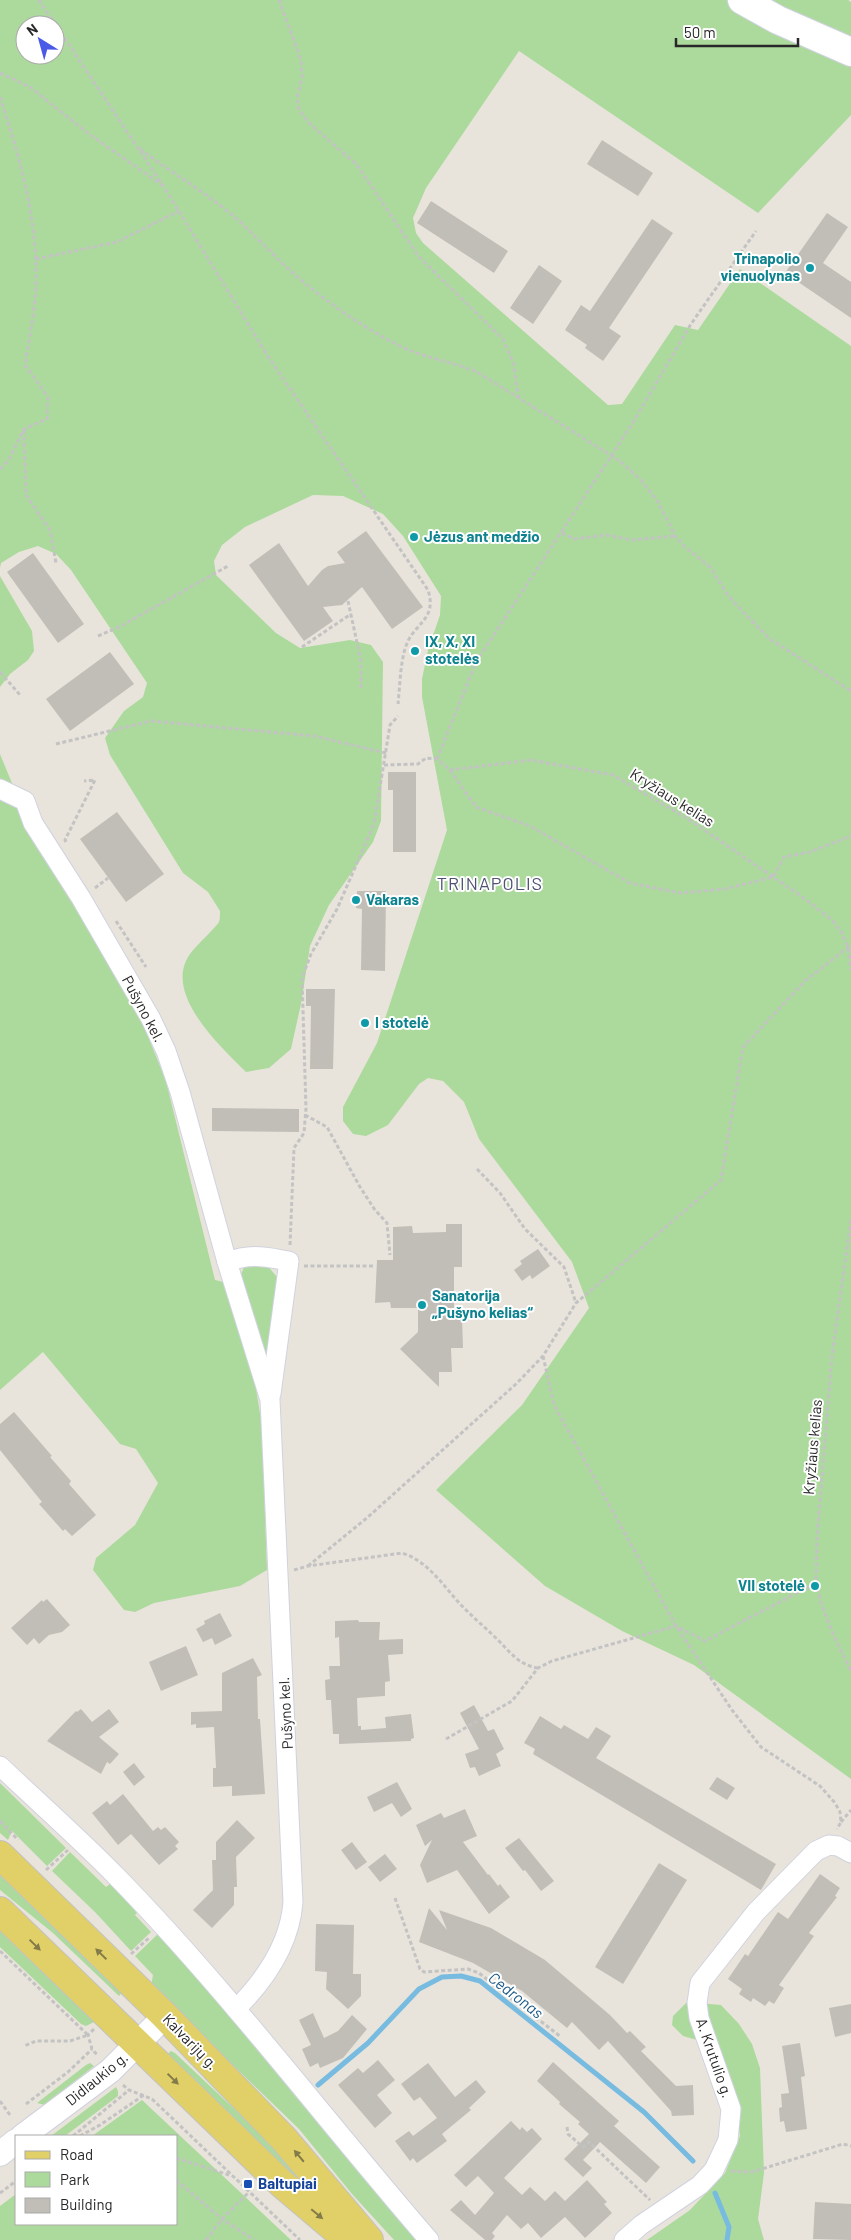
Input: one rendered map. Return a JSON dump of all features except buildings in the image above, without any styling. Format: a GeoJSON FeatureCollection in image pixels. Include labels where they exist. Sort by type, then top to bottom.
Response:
{"type":"FeatureCollection","features":[{"type":"Feature","properties":{"kind":"main road"},"geometry":{"type":"LineString","coordinates":[[742,0],[778,20],[851,52]]}},
{"type":"Feature","properties":{"kind":"main road","name":"Kalvarijų g."},"geometry":{"type":"LineString","coordinates":[[0,1855],[165,2016],[284,2139],[369,2240]]}},
{"type":"Feature","properties":{"kind":"main road"},"geometry":{"type":"LineString","coordinates":[[0,1911],[281,2183],[348,2240]]}},
{"type":"Feature","properties":{"kind":"street","name":"Pušyno kel."},"geometry":{"type":"LineString","coordinates":[[0,788],[26,801],[33,822],[81,898],[151,1019],[166,1051],[180,1092],[227,1262],[270,1400]]}},
{"type":"Feature","properties":{"kind":"street"},"geometry":{"type":"LineString","coordinates":[[227,1262],[242,1256],[254,1255],[289,1264]]}},
{"type":"Feature","properties":{"kind":"street","name":"Pušyno kel."},"geometry":{"type":"LineString","coordinates":[[236,2009],[254,1991],[283,1945],[292,1920],[291,1823],[270,1400],[289,1264]]}},
{"type":"Feature","properties":{"kind":"street"},"geometry":{"type":"LineString","coordinates":[[0,1766],[118,1878],[236,2009],[429,2240]]}},
{"type":"Feature","properties":{"kind":"street"},"geometry":{"type":"LineString","coordinates":[[829,1844],[838,1846],[851,1853]]}},
{"type":"Feature","properties":{"kind":"street","name":"A. Krutulio g."},"geometry":{"type":"LineString","coordinates":[[624,2240],[660,2212],[700,2186],[714,2170],[728,2140],[731,2109],[699,2018],[697,2003],[700,1983],[756,1912],[806,1860],[816,1851],[829,1844]]}},
{"type":"Feature","properties":{"kind":"street","name":"Didlaukio g."},"geometry":{"type":"LineString","coordinates":[[24,2135],[110,2071],[165,2016]]}},
{"type":"Feature","properties":{"kind":"street"},"geometry":{"type":"LineString","coordinates":[[0,2154],[15,2143]]}},
{"type":"Feature","properties":{"kind":"path"},"geometry":{"type":"LineString","coordinates":[[39,0],[164,187],[269,358],[428,590],[432,602],[430,611],[408,640],[404,650],[398,704]]}},
{"type":"Feature","properties":{"kind":"path"},"geometry":{"type":"LineString","coordinates":[[279,0],[301,60],[302,78],[297,98],[299,110],[308,122],[357,165],[419,256],[503,339],[513,362],[519,399]]}},
{"type":"Feature","properties":{"kind":"path"},"geometry":{"type":"LineString","coordinates":[[0,73],[30,87],[88,134],[164,187]]}},
{"type":"Feature","properties":{"kind":"path"},"geometry":{"type":"LineString","coordinates":[[0,97],[18,153],[32,214],[36,259],[33,314],[25,365],[48,397],[47,419],[24,429],[8,461],[0,469]]}},
{"type":"Feature","properties":{"kind":"path"},"geometry":{"type":"LineString","coordinates":[[140,150],[239,221],[293,273],[333,304],[398,346],[428,357],[455,363],[477,372],[611,456],[641,480],[658,502],[675,536],[710,567],[737,606],[770,639],[851,691]]}},
{"type":"Feature","properties":{"kind":"path"},"geometry":{"type":"LineString","coordinates":[[36,259],[117,242],[179,211]]}},
{"type":"Feature","properties":{"kind":"path"},"geometry":{"type":"LineString","coordinates":[[436,759],[476,662],[611,456],[691,324],[756,231]]}},
{"type":"Feature","properties":{"kind":"path"},"geometry":{"type":"LineString","coordinates":[[24,429],[26,495],[50,530],[56,563]]}},
{"type":"Feature","properties":{"kind":"path"},"geometry":{"type":"LineString","coordinates":[[562,533],[574,539],[607,535],[632,540],[675,536]]}},
{"type":"Feature","properties":{"kind":"path"},"geometry":{"type":"LineString","coordinates":[[98,636],[119,627],[228,566]]}},
{"type":"Feature","properties":{"kind":"path"},"geometry":{"type":"LineString","coordinates":[[348,601],[361,661],[360,689]]}},
{"type":"Feature","properties":{"kind":"path"},"geometry":{"type":"LineString","coordinates":[[302,647],[351,614]]}},
{"type":"Feature","properties":{"kind":"path"},"geometry":{"type":"LineString","coordinates":[[0,672],[20,695]]}},
{"type":"Feature","properties":{"kind":"path"},"geometry":{"type":"LineString","coordinates":[[373,1266],[289,1264],[294,1148],[304,1133],[305,1115],[302,978],[312,954],[337,909],[374,824],[390,725],[398,716]]}},
{"type":"Feature","properties":{"kind":"path"},"geometry":{"type":"LineString","coordinates":[[56,744],[151,721],[314,736],[386,752]]}},
{"type":"Feature","properties":{"kind":"path"},"geometry":{"type":"LineString","coordinates":[[384,765],[418,764],[426,758],[436,759],[450,770],[476,807],[530,826],[630,883],[680,892],[725,889],[773,877],[784,857],[810,852],[851,836]]}},
{"type":"Feature","properties":{"kind":"path","name":"Kryžiaus kelias"},"geometry":{"type":"LineString","coordinates":[[450,770],[531,760],[613,775],[688,820],[773,877],[832,920],[850,946],[851,970]]}},
{"type":"Feature","properties":{"kind":"path"},"geometry":{"type":"LineString","coordinates":[[70,848],[65,840],[96,780],[84,782]]}},
{"type":"Feature","properties":{"kind":"path"},"geometry":{"type":"LineString","coordinates":[[90,880],[101,896]]}},
{"type":"Feature","properties":{"kind":"path"},"geometry":{"type":"LineString","coordinates":[[111,913],[146,967]]}},
{"type":"Feature","properties":{"kind":"path"},"geometry":{"type":"LineString","coordinates":[[308,1566],[368,1517],[516,1384],[543,1356],[576,1303],[721,1180],[743,1047],[805,981],[850,946]]}},
{"type":"Feature","properties":{"kind":"path"},"geometry":{"type":"LineString","coordinates":[[305,1115],[327,1127],[360,1187],[375,1210],[388,1223],[390,1255]]}},
{"type":"Feature","properties":{"kind":"path"},"geometry":{"type":"LineString","coordinates":[[477,1169],[500,1193],[525,1229],[564,1267],[576,1303]]}},
{"type":"Feature","properties":{"kind":"path","name":"Kryžiaus kelias"},"geometry":{"type":"LineString","coordinates":[[850,1670],[833,1634],[821,1603],[816,1583],[818,1529],[831,1363],[851,1220]]}},
{"type":"Feature","properties":{"kind":"path"},"geometry":{"type":"LineString","coordinates":[[543,1356],[554,1405],[676,1626],[732,1710],[761,1747],[820,1786],[829,1795],[840,1812],[841,1822]]}},
{"type":"Feature","properties":{"kind":"path"},"geometry":{"type":"LineString","coordinates":[[279,1574],[308,1566],[402,1553],[414,1557],[512,1655],[526,1666],[538,1668]]}},
{"type":"Feature","properties":{"kind":"path"},"geometry":{"type":"LineString","coordinates":[[446,1739],[512,1701],[538,1668],[552,1662],[676,1626],[705,1641],[816,1583]]}},
{"type":"Feature","properties":{"kind":"path"},"geometry":{"type":"LineString","coordinates":[[850,1670],[851,1661]]}},
{"type":"Feature","properties":{"kind":"path"},"geometry":{"type":"LineString","coordinates":[[829,1844],[841,1822],[851,1810]]}},
{"type":"Feature","properties":{"kind":"path"},"geometry":{"type":"LineString","coordinates":[[46,1870],[78,1840]]}},
{"type":"Feature","properties":{"kind":"path"},"geometry":{"type":"LineString","coordinates":[[396,1898],[420,1969],[424,1972],[468,1969],[479,1973],[561,2037]]}},
{"type":"Feature","properties":{"kind":"path"},"geometry":{"type":"LineString","coordinates":[[134,1951],[154,1933]]}},
{"type":"Feature","properties":{"kind":"path"},"geometry":{"type":"LineString","coordinates":[[0,1951],[88,2035],[70,2041],[36,2041],[24,2046]]}},
{"type":"Feature","properties":{"kind":"path"},"geometry":{"type":"LineString","coordinates":[[26,2104],[68,2072],[92,2049]]}},
{"type":"Feature","properties":{"kind":"path"},"geometry":{"type":"LineString","coordinates":[[74,2135],[129,2090]]}},
{"type":"Feature","properties":{"kind":"path"},"geometry":{"type":"LineString","coordinates":[[82,2135],[144,2095]]}},
{"type":"Feature","properties":{"kind":"path"},"geometry":{"type":"LineString","coordinates":[[152,2099],[300,2240]]}},
{"type":"Feature","properties":{"kind":"path"},"geometry":{"type":"LineString","coordinates":[[0,2101],[10,2115]]}},
{"type":"Feature","properties":{"kind":"path"},"geometry":{"type":"LineString","coordinates":[[567,2127],[568,2134],[583,2147],[589,2142],[645,2194],[660,2212]]}},
{"type":"Feature","properties":{"kind":"path"},"geometry":{"type":"LineString","coordinates":[[714,2170],[752,2172],[843,2144],[851,2146]]}},
{"type":"Feature","properties":{"kind":"path"},"geometry":{"type":"LineString","coordinates":[[178,2159],[232,2176]]}},
{"type":"Feature","properties":{"kind":"path"},"geometry":{"type":"LineString","coordinates":[[0,2193],[15,2182]]}},
{"type":"Feature","properties":{"kind":"path"},"geometry":{"type":"LineString","coordinates":[[178,2182],[222,2220],[254,2240]]}},
{"type":"Feature","properties":{"kind":"path"},"geometry":{"type":"LineString","coordinates":[[206,2240],[249,2192]]}},
{"type":"Feature","properties":{"kind":"green space"},"geometry":{"type":"Polygon","coordinates":[[[0,0],[726,0],[780,29],[851,60],[851,115],[758,213],[519,51],[426,188],[413,218],[416,233],[423,243],[608,405],[622,404],[675,325],[698,330],[740,269],[851,346],[851,1779],[694,1665],[622,1631],[545,1586],[436,1490],[522,1405],[589,1308],[572,1262],[479,1139],[464,1102],[443,1081],[428,1078],[419,1084],[388,1125],[366,1136],[353,1134],[343,1121],[343,1107],[377,1043],[447,830],[422,697],[422,679],[428,650],[440,615],[441,596],[403,536],[383,514],[343,496],[313,495],[245,527],[222,545],[214,561],[216,575],[276,633],[300,648],[350,640],[371,645],[383,662],[381,821],[373,842],[329,905],[310,946],[301,1004],[291,1049],[269,1068],[246,1072],[209,1034],[189,1002],[183,985],[183,969],[190,954],[219,922],[220,911],[208,892],[183,873],[110,755],[105,738],[124,711],[143,697],[147,683],[71,570],[56,554],[38,546],[19,552],[1,563],[0,568],[0,0]]]}},
{"type":"Feature","properties":{"kind":"green space"},"geometry":{"type":"Polygon","coordinates":[[[763,0],[848,0],[851,2],[851,39],[763,0]]]}},
{"type":"Feature","properties":{"kind":"green space"},"geometry":{"type":"Polygon","coordinates":[[[0,576],[32,631],[34,651],[28,660],[10,674],[0,687],[0,576]]]}},
{"type":"Feature","properties":{"kind":"green space"},"geometry":{"type":"Polygon","coordinates":[[[0,754],[28,822],[143,1024],[166,1081],[215,1280],[228,1283],[254,1376],[262,1426],[267,1570],[240,1586],[154,1603],[135,1612],[124,1610],[93,1570],[96,1558],[135,1525],[158,1483],[136,1449],[120,1444],[43,1352],[0,1390],[0,754]]]}},
{"type":"Feature","properties":{"kind":"green space"},"geometry":{"type":"Polygon","coordinates":[[[253,1261],[266,1264],[277,1277],[268,1351],[265,1353],[262,1352],[240,1277],[244,1267],[253,1261]]]}},
{"type":"Feature","properties":{"kind":"green space"},"geometry":{"type":"Polygon","coordinates":[[[0,1783],[66,1848],[47,1866],[12,1831],[8,1840],[0,1833],[0,1783]]]}},
{"type":"Feature","properties":{"kind":"green space"},"geometry":{"type":"Polygon","coordinates":[[[70,1852],[106,1887],[110,1884],[113,1886],[137,1913],[135,1915],[151,1932],[131,1951],[95,1912],[52,1871],[70,1852]]]}},
{"type":"Feature","properties":{"kind":"green space"},"geometry":{"type":"Polygon","coordinates":[[[0,1871],[124,1990],[119,1996],[53,1933],[0,1890],[0,1871]]]}},
{"type":"Feature","properties":{"kind":"green space"},"geometry":{"type":"Polygon","coordinates":[[[0,1931],[94,2022],[86,2026],[81,2024],[0,1947],[0,1931]]]}},
{"type":"Feature","properties":{"kind":"green space"},"geometry":{"type":"Polygon","coordinates":[[[159,1933],[421,2240],[394,2240],[352,2194],[299,2129],[151,1986],[153,1975],[135,1956],[159,1933]]]}},
{"type":"Feature","properties":{"kind":"green space"},"geometry":{"type":"Polygon","coordinates":[[[687,2002],[721,2005],[739,2024],[752,2044],[760,2068],[764,2173],[758,2219],[764,2240],[647,2240],[690,2210],[725,2173],[740,2136],[732,2081],[718,2046],[683,2036],[672,2025],[673,2016],[687,2002]]]}},
{"type":"Feature","properties":{"kind":"green space"},"geometry":{"type":"Polygon","coordinates":[[[171,2051],[285,2157],[356,2240],[166,2055],[171,2051]]]}},
{"type":"Feature","properties":{"kind":"green space"},"geometry":{"type":"Polygon","coordinates":[[[90,2063],[94,2066],[45,2105],[37,2103],[86,2065],[90,2063]]]}},
{"type":"Feature","properties":{"kind":"green space"},"geometry":{"type":"Polygon","coordinates":[[[116,2087],[118,2096],[66,2135],[52,2135],[116,2087]]]}},
{"type":"Feature","properties":{"kind":"green space"},"geometry":{"type":"Polygon","coordinates":[[[142,2100],[291,2240],[0,2240],[0,2206],[15,2195],[15,2225],[178,2225],[178,2135],[93,2135],[142,2100]]]}},
{"type":"Feature","properties":{"kind":"waterway","name":"Cedronas"},"geometry":{"type":"LineString","coordinates":[[318,2085],[368,2043],[419,1989],[442,1977],[461,1976],[480,1981],[644,2112],[693,2161]]}},
{"type":"Feature","properties":{"kind":"waterway","name":"Cedronas"},"geometry":{"type":"LineString","coordinates":[[715,2193],[729,2227],[727,2240]]}},
{"type":"Feature","properties":{"kind":"place","name":"Trinapolio vienuolynas"},"geometry":{"type":"Point","coordinates":[810,268]}},
{"type":"Feature","properties":{"kind":"place","name":"Jėzus ant medžio"},"geometry":{"type":"Point","coordinates":[414,537]}},
{"type":"Feature","properties":{"kind":"place","name":"IX, X, XI stotelės"},"geometry":{"type":"Point","coordinates":[415,651]}},
{"type":"Feature","properties":{"kind":"place","name":"Vakaras"},"geometry":{"type":"Point","coordinates":[356,900]}},
{"type":"Feature","properties":{"kind":"place","name":"I stotelė"},"geometry":{"type":"Point","coordinates":[365,1023]}},
{"type":"Feature","properties":{"kind":"place","name":"Sanatorija „Pušyno kelias“"},"geometry":{"type":"Point","coordinates":[422,1305]}},
{"type":"Feature","properties":{"kind":"place","name":"VII stotelė"},"geometry":{"type":"Point","coordinates":[815,1586]}},
{"type":"Feature","properties":{"kind":"place","name":"Baltupiai"},"geometry":{"type":"Point","coordinates":[248,2184]}},
{"type":"Feature","properties":{"kind":"district","name":"TRINAPOLIS"},"geometry":{"type":"Point","coordinates":[490,884]}}]}
